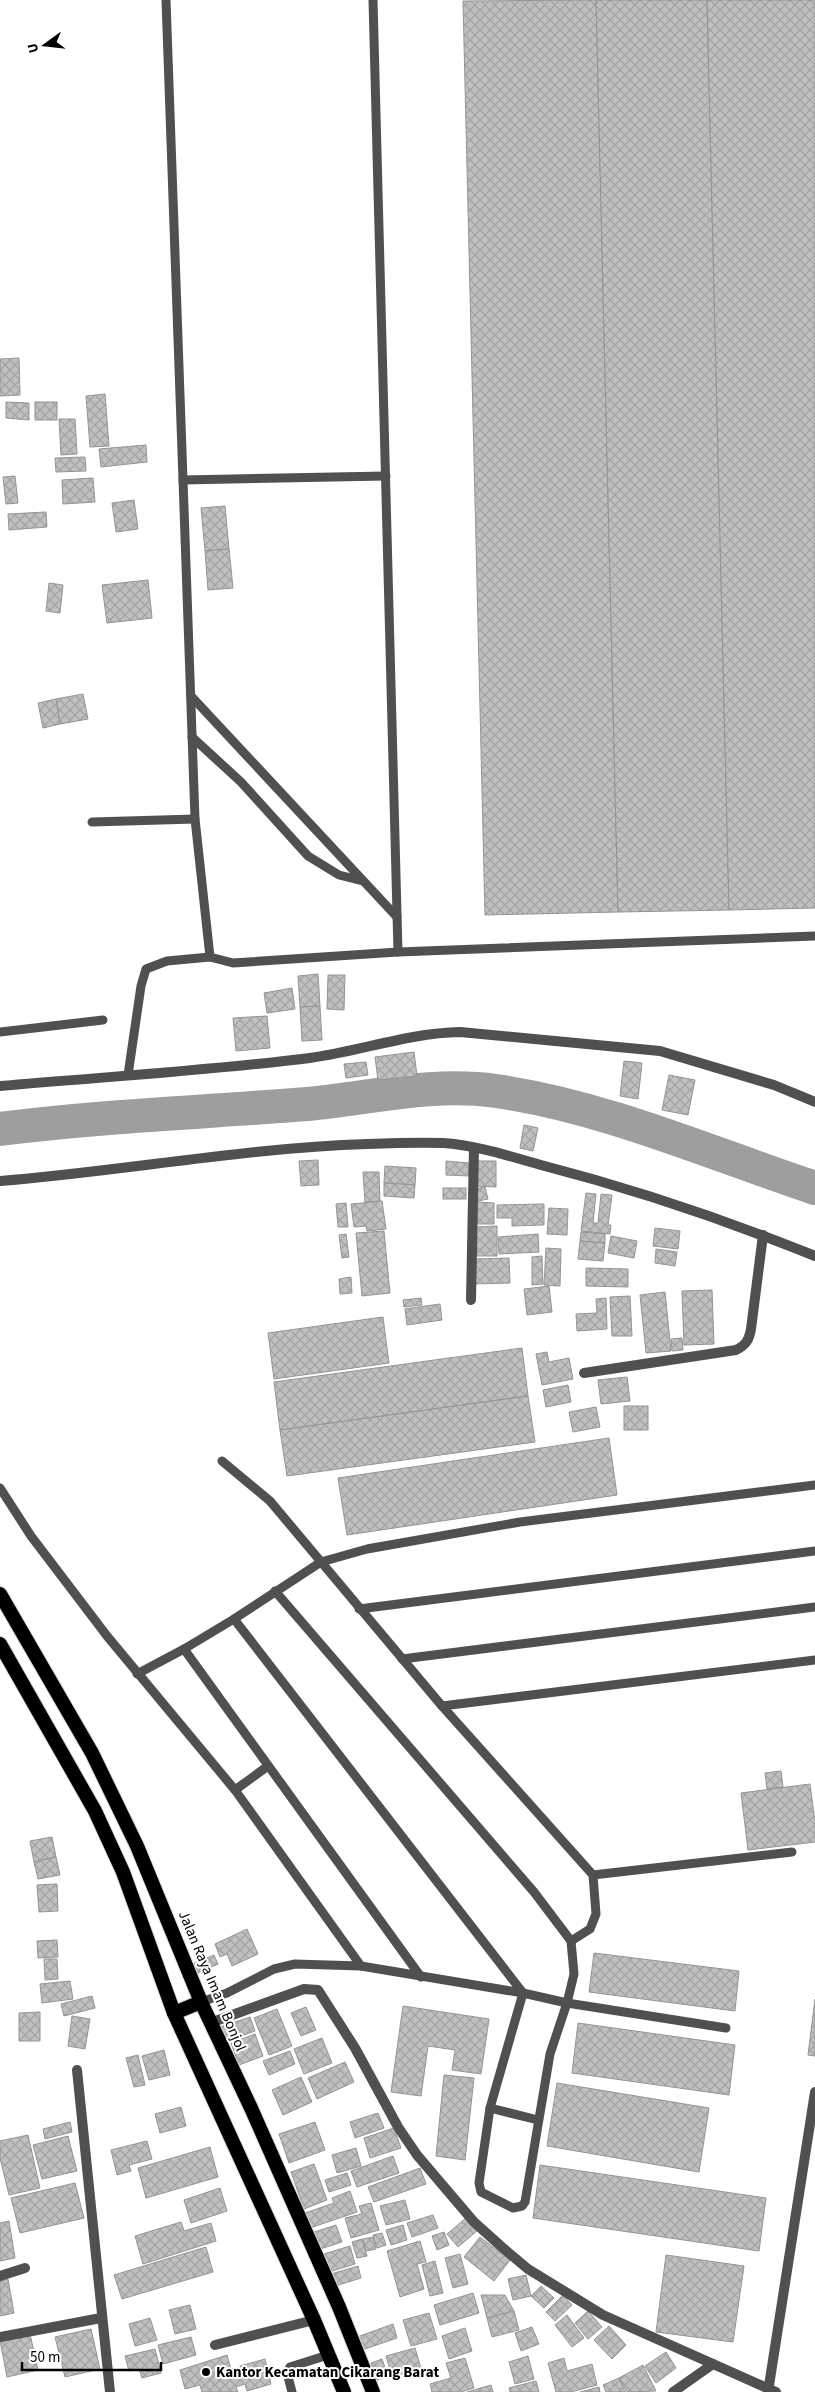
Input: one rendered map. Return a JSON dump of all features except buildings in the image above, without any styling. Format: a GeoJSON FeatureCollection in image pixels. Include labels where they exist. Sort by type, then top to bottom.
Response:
{"type":"FeatureCollection","features":[{"type":"Feature","properties":{"kind":"highway","name":"Jalan Raya Imam Bonjol"},"geometry":{"type":"LineString","coordinates":[[0,1594],[92,1753],[137,1846],[200,2002],[251,2108],[339,2307],[373,2392]]}},
{"type":"Feature","properties":{"kind":"highway"},"geometry":{"type":"LineString","coordinates":[[0,1644],[71,1766],[123,1872],[174,2013],[314,2320],[344,2392]]}},
{"type":"Feature","properties":{"kind":"highway"},"geometry":{"type":"LineString","coordinates":[[174,2013],[200,2002]]}},
{"type":"Feature","properties":{"kind":"street"},"geometry":{"type":"LineString","coordinates":[[0,1086],[128,1074],[168,1073],[303,1059],[426,1034],[460,1032],[660,1052],[774,1085],[815,1102]]}},
{"type":"Feature","properties":{"kind":"street"},"geometry":{"type":"LineString","coordinates":[[0,1181],[264,1150],[436,1143],[474,1148],[564,1171],[763,1235],[815,1256]]}},
{"type":"Feature","properties":{"kind":"street"},"geometry":{"type":"LineString","coordinates":[[471,1300],[474,1148]]}},
{"type":"Feature","properties":{"kind":"street"},"geometry":{"type":"LineString","coordinates":[[584,1373],[736,1350],[743,1346],[749,1340],[751,1329],[763,1235]]}},
{"type":"Feature","properties":{"kind":"street"},"geometry":{"type":"LineString","coordinates":[[210,2023],[304,1989],[318,1990],[416,2155],[474,2222],[528,2269],[582,2304],[623,2326],[770,2391],[815,2092]]}},
{"type":"Feature","properties":{"kind":"street"},"geometry":{"type":"LineString","coordinates":[[77,2070],[110,2392]]}},
{"type":"Feature","properties":{"kind":"street"},"geometry":{"type":"LineString","coordinates":[[0,2276],[25,2268]]}},
{"type":"Feature","properties":{"kind":"street"},"geometry":{"type":"LineString","coordinates":[[0,2337],[101,2318]]}},
{"type":"Feature","properties":{"kind":"street"},"geometry":{"type":"LineString","coordinates":[[216,2345],[314,2320]]}},
{"type":"Feature","properties":{"kind":"street"},"geometry":{"type":"LineString","coordinates":[[673,2392],[712,2364]]}},
{"type":"Feature","properties":{"kind":"lane"},"geometry":{"type":"LineString","coordinates":[[166,0],[195,819],[210,957]]}},
{"type":"Feature","properties":{"kind":"lane"},"geometry":{"type":"LineString","coordinates":[[373,0],[398,952]]}},
{"type":"Feature","properties":{"kind":"lane"},"geometry":{"type":"LineString","coordinates":[[183,480],[386,476]]}},
{"type":"Feature","properties":{"kind":"lane"},"geometry":{"type":"LineString","coordinates":[[191,696],[397,917]]}},
{"type":"Feature","properties":{"kind":"lane"},"geometry":{"type":"LineString","coordinates":[[192,737],[241,782],[308,856],[339,875],[364,881]]}},
{"type":"Feature","properties":{"kind":"lane"},"geometry":{"type":"LineString","coordinates":[[92,822],[195,819]]}},
{"type":"Feature","properties":{"kind":"lane"},"geometry":{"type":"LineString","coordinates":[[128,1074],[141,986],[146,969],[167,961],[210,957],[233,963],[398,952],[815,936]]}},
{"type":"Feature","properties":{"kind":"lane"},"geometry":{"type":"LineString","coordinates":[[0,1032],[103,1020]]}},
{"type":"Feature","properties":{"kind":"lane"},"geometry":{"type":"LineString","coordinates":[[222,1461],[270,1501],[442,1706],[593,1875],[596,1914],[590,1929],[571,1941]]}},
{"type":"Feature","properties":{"kind":"lane"},"geometry":{"type":"LineString","coordinates":[[137,1674],[234,1619],[321,1562],[367,1549],[520,1522],[815,1485]]}},
{"type":"Feature","properties":{"kind":"lane"},"geometry":{"type":"LineString","coordinates":[[0,1488],[31,1536],[137,1674],[235,1790],[361,1966]]}},
{"type":"Feature","properties":{"kind":"lane"},"geometry":{"type":"LineString","coordinates":[[359,1609],[815,1551]]}},
{"type":"Feature","properties":{"kind":"lane"},"geometry":{"type":"LineString","coordinates":[[274,1592],[534,1892],[571,1941],[574,1974],[567,2003],[550,2054],[525,2202],[522,2206],[513,2208],[480,2192],[479,2188],[490,2108],[523,1993]]}},
{"type":"Feature","properties":{"kind":"lane"},"geometry":{"type":"LineString","coordinates":[[402,1659],[815,1607]]}},
{"type":"Feature","properties":{"kind":"lane"},"geometry":{"type":"LineString","coordinates":[[234,1619],[523,1993]]}},
{"type":"Feature","properties":{"kind":"lane"},"geometry":{"type":"LineString","coordinates":[[184,1649],[421,1977]]}},
{"type":"Feature","properties":{"kind":"lane"},"geometry":{"type":"LineString","coordinates":[[442,1706],[815,1660]]}},
{"type":"Feature","properties":{"kind":"lane"},"geometry":{"type":"LineString","coordinates":[[235,1790],[268,1766]]}},
{"type":"Feature","properties":{"kind":"lane"},"geometry":{"type":"LineString","coordinates":[[593,1875],[792,1852]]}},
{"type":"Feature","properties":{"kind":"lane"},"geometry":{"type":"LineString","coordinates":[[200,2002],[227,1993],[274,1969],[295,1964],[361,1966],[523,1993],[567,2003],[726,2028]]}},
{"type":"Feature","properties":{"kind":"lane"},"geometry":{"type":"LineString","coordinates":[[490,2108],[538,2120]]}},
{"type":"Feature","properties":{"kind":"lane"},"geometry":{"type":"LineString","coordinates":[[292,2392],[287,2374],[290,2367],[328,2355]]}},
{"type":"Feature","properties":{"kind":"waterway"},"geometry":{"type":"LineString","coordinates":[[0,1129],[115,1117],[308,1104],[448,1088],[472,1089],[537,1098],[618,1119],[815,1188]]}},
{"type":"Feature","properties":{"kind":"place","name":"Kantor Kecamatan Cikarang Barat"},"geometry":{"type":"Point","coordinates":[206,2372]}}]}
